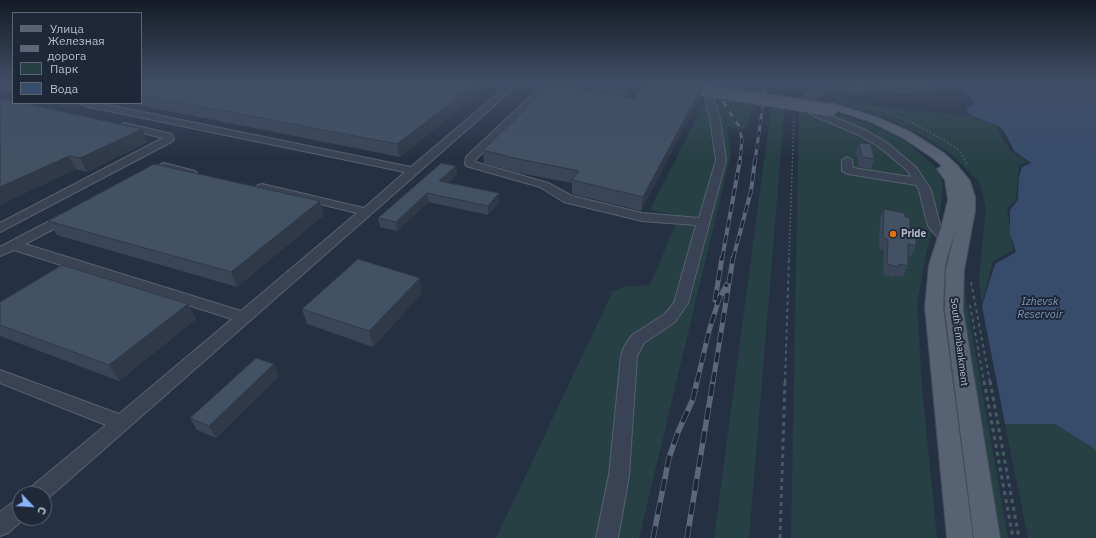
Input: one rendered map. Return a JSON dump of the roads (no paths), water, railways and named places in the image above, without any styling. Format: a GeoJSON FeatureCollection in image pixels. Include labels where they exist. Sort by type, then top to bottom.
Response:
{"type":"FeatureCollection","features":[{"type":"Feature","properties":{"kind":"main road","name":"South Embankment"},"geometry":{"type":"LineString","coordinates":[[831,108],[868,122],[903,138],[919,148],[943,167],[952,180],[955,200],[950,224],[937,265],[934,307],[960,538]]}},
{"type":"Feature","properties":{"kind":"main road","name":"South Embankment"},"geometry":{"type":"LineString","coordinates":[[831,108],[875,120],[908,135],[939,156],[963,181],[968,197],[968,211],[955,270],[954,310],[987,538]]}},
{"type":"Feature","properties":{"kind":"lane"},"geometry":{"type":"LineString","coordinates":[[110,108],[414,171]]}},
{"type":"Feature","properties":{"kind":"lane"},"geometry":{"type":"LineString","coordinates":[[47,486],[218,341],[487,108]]}},
{"type":"Feature","properties":{"kind":"lane"},"geometry":{"type":"LineString","coordinates":[[523,108],[470,159],[470,164],[544,185],[568,199],[642,217],[704,222]]}},
{"type":"Feature","properties":{"kind":"lane"},"geometry":{"type":"LineString","coordinates":[[607,538],[619,475],[629,356],[632,347],[638,339],[670,318],[680,303],[722,160],[712,108]]}},
{"type":"Feature","properties":{"kind":"lane"},"geometry":{"type":"LineString","coordinates":[[811,108],[817,114],[860,132],[882,144],[912,169],[925,190],[934,226],[945,237]]}},
{"type":"Feature","properties":{"kind":"lane"},"geometry":{"type":"LineString","coordinates":[[0,228],[169,139],[168,136],[114,124]]}},
{"type":"Feature","properties":{"kind":"lane"},"geometry":{"type":"LineString","coordinates":[[847,160],[848,171],[920,182]]}},
{"type":"Feature","properties":{"kind":"lane"},"geometry":{"type":"LineString","coordinates":[[136,180],[164,166],[202,175]]}},
{"type":"Feature","properties":{"kind":"lane"},"geometry":{"type":"LineString","coordinates":[[262,188],[367,212]]}},
{"type":"Feature","properties":{"kind":"lane"},"geometry":{"type":"LineString","coordinates":[[0,252],[75,213]]}},
{"type":"Feature","properties":{"kind":"lane"},"geometry":{"type":"LineString","coordinates":[[13,245],[244,317]]}},
{"type":"Feature","properties":{"kind":"lane"},"geometry":{"type":"LineString","coordinates":[[0,376],[121,423]]}},
{"type":"Feature","properties":{"kind":"lane"},"geometry":{"type":"LineString","coordinates":[[0,526],[12,516]]}},
{"type":"Feature","properties":{"kind":"water","name":"Izhevsk Reservoir"},"geometry":{"type":"Polygon","coordinates":[[[1096,108],[1096,450],[1055,424],[1005,424],[982,306],[995,264],[1016,252],[1010,233],[1010,210],[1018,200],[1019,177],[1022,167],[1031,163],[1014,151],[1005,133],[1000,127],[970,115],[966,109],[1096,108]]]}},
{"type":"Feature","properties":{"kind":"railway"},"geometry":{"type":"LineString","coordinates":[[727,108],[739,126],[742,140],[740,161]]}},
{"type":"Feature","properties":{"kind":"railway"},"geometry":{"type":"LineString","coordinates":[[755,161],[762,108]]}},
{"type":"Feature","properties":{"kind":"railway"},"geometry":{"type":"LineString","coordinates":[[722,259],[740,160]]}},
{"type":"Feature","properties":{"kind":"railway"},"geometry":{"type":"LineString","coordinates":[[733,259],[751,191],[755,160]]}},
{"type":"Feature","properties":{"kind":"railway"},"geometry":{"type":"LineString","coordinates":[[715,300],[722,258]]}},
{"type":"Feature","properties":{"kind":"railway"},"geometry":{"type":"LineString","coordinates":[[713,382],[733,258]]}},
{"type":"Feature","properties":{"kind":"railway"},"geometry":{"type":"LineString","coordinates":[[697,382],[709,331],[719,299],[727,284]]}},
{"type":"Feature","properties":{"kind":"railway"},"geometry":{"type":"LineString","coordinates":[[653,538],[669,458],[678,432],[693,399],[697,381]]}},
{"type":"Feature","properties":{"kind":"railway"},"geometry":{"type":"LineString","coordinates":[[687,538],[713,381]]}},
{"type":"Feature","properties":{"kind":"place","name":"Pride"},"geometry":{"type":"Point","coordinates":[893,234]}}]}
